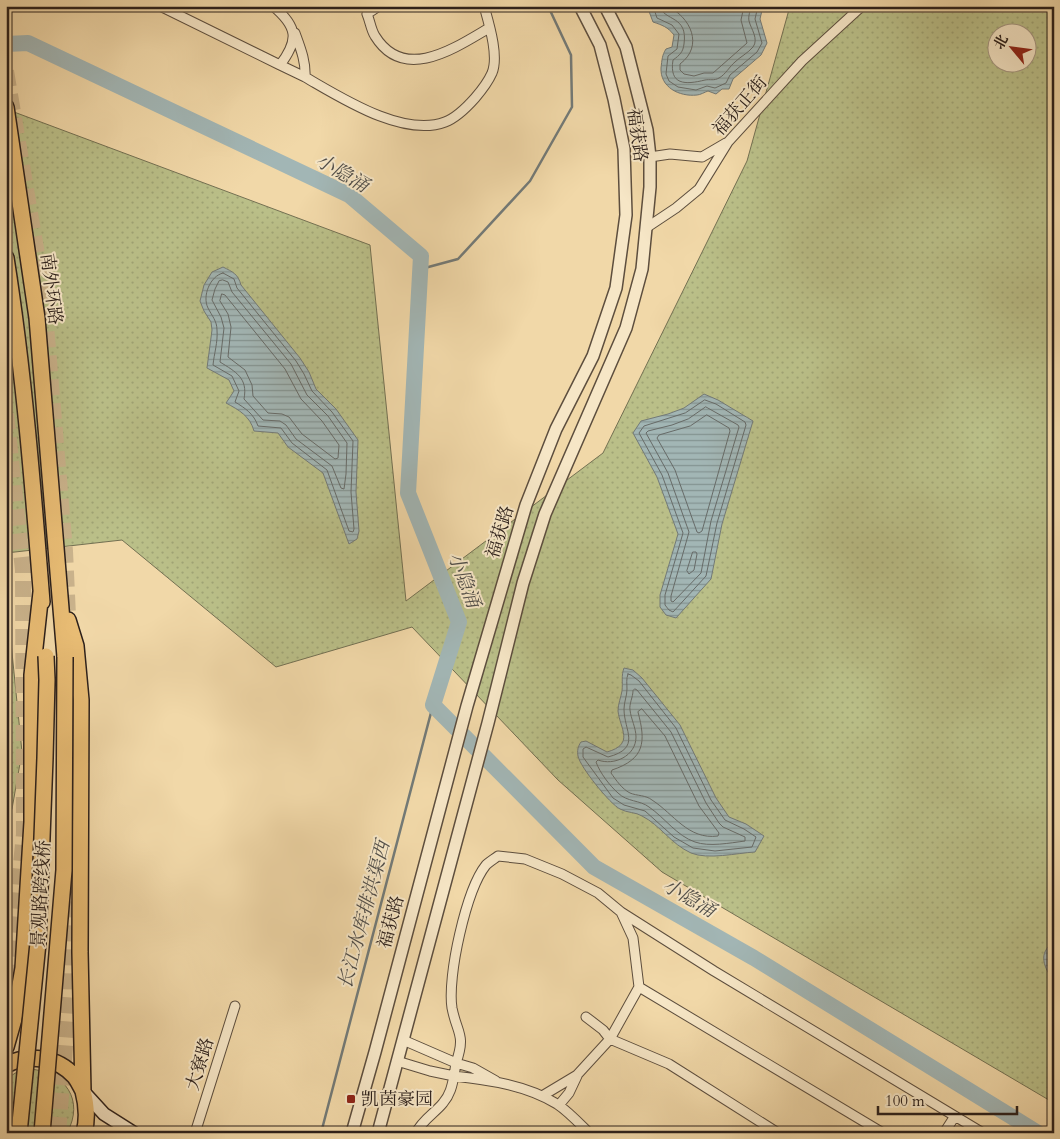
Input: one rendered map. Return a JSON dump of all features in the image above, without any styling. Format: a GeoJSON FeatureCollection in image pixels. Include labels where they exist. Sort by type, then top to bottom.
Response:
{"type":"FeatureCollection","features":[{"type":"Feature","properties":{"kind":"highway","name":"南外环路"},"geometry":{"type":"LineString","coordinates":[[7,112],[37,318],[65,657]]}},
{"type":"Feature","properties":{"kind":"highway"},"geometry":{"type":"LineString","coordinates":[[6,258],[18,342],[41,592],[32,675],[32,822],[23,968],[14,1019],[6,1047]]}},
{"type":"Feature","properties":{"kind":"highway","name":"景观路跨线桥"},"geometry":{"type":"LineString","coordinates":[[19,1133],[38,943],[46,728],[46,656],[41,592]]}},
{"type":"Feature","properties":{"kind":"highway"},"geometry":{"type":"LineString","coordinates":[[60,592],[76,646],[81,700],[80,952],[83,1091],[87,1112],[84,1133]]}},
{"type":"Feature","properties":{"kind":"highway","name":"景观路跨线桥"},"geometry":{"type":"LineString","coordinates":[[42,1133],[64,870],[65,657]]}},
{"type":"Feature","properties":{"kind":"highway"},"geometry":{"type":"LineString","coordinates":[[6,1016],[18,994]]}},
{"type":"Feature","properties":{"kind":"highway"},"geometry":{"type":"LineString","coordinates":[[6,1066],[14,1061],[30,1058],[46,1060],[62,1066],[74,1077],[83,1091]]}},
{"type":"Feature","properties":{"kind":"main road"},"geometry":{"type":"LineString","coordinates":[[83,1091],[104,1114],[134,1133]]}},
{"type":"Feature","properties":{"kind":"street"},"geometry":{"type":"LineString","coordinates":[[160,6],[305,77],[377,116],[401,123],[425,125],[446,122],[468,107],[482,90],[492,73],[494,56],[490,28],[484,6]]}},
{"type":"Feature","properties":{"kind":"street"},"geometry":{"type":"LineString","coordinates":[[273,6],[293,28],[302,54],[305,77]]}},
{"type":"Feature","properties":{"kind":"street"},"geometry":{"type":"LineString","coordinates":[[379,6],[365,10],[374,34],[383,48],[397,57],[415,60],[440,54],[463,44],[490,28]]}},
{"type":"Feature","properties":{"kind":"street","name":"福获路"},"geometry":{"type":"LineString","coordinates":[[352,1133],[467,706],[526,505],[556,429],[593,356],[616,288],[626,215],[624,149],[600,45],[580,6]]}},
{"type":"Feature","properties":{"kind":"street","name":"福获路"},"geometry":{"type":"LineString","coordinates":[[378,1133],[488,723],[522,584],[545,514],[626,328],[642,269],[650,187],[650,157],[647,130],[626,47],[605,6]]}},
{"type":"Feature","properties":{"kind":"street","name":"福获正街"},"geometry":{"type":"LineString","coordinates":[[646,228],[676,208],[699,189],[728,142],[802,61],[862,6]]}},
{"type":"Feature","properties":{"kind":"street"},"geometry":{"type":"LineString","coordinates":[[280,65],[290,52],[293,28]]}},
{"type":"Feature","properties":{"kind":"street"},"geometry":{"type":"LineString","coordinates":[[650,157],[670,154],[702,157],[728,142]]}},
{"type":"Feature","properties":{"kind":"street"},"geometry":{"type":"LineString","coordinates":[[416,1133],[428,1117],[443,1103],[451,1090],[456,1063],[461,1049],[460,1032],[452,1008],[451,982],[460,936],[472,893],[486,865],[498,856],[525,859],[562,874],[598,893],[621,912],[714,971],[983,1133]]}},
{"type":"Feature","properties":{"kind":"street"},"geometry":{"type":"LineString","coordinates":[[542,1096],[577,1075],[610,1040],[639,986],[633,938],[621,912]]}},
{"type":"Feature","properties":{"kind":"street"},"geometry":{"type":"LineString","coordinates":[[639,986],[883,1133]]}},
{"type":"Feature","properties":{"kind":"street","name":"大寮路"},"geometry":{"type":"LineString","coordinates":[[195,1133],[235,1006]]}},
{"type":"Feature","properties":{"kind":"street"},"geometry":{"type":"LineString","coordinates":[[586,1017],[603,1030],[610,1040],[669,1064],[778,1133]]}},
{"type":"Feature","properties":{"kind":"street"},"geometry":{"type":"LineString","coordinates":[[403,1040],[456,1063],[473,1068],[496,1081]]}},
{"type":"Feature","properties":{"kind":"street"},"geometry":{"type":"LineString","coordinates":[[397,1061],[454,1076],[496,1081],[542,1096],[559,1106],[589,1133]]}},
{"type":"Feature","properties":{"kind":"street"},"geometry":{"type":"LineString","coordinates":[[559,1106],[569,1093],[577,1075]]}},
{"type":"Feature","properties":{"kind":"street"},"geometry":{"type":"LineString","coordinates":[[944,1133],[955,1116]]}},
{"type":"Feature","properties":{"kind":"green space"},"geometry":{"type":"Polygon","coordinates":[[[790,6],[1054,6],[1054,1103],[662,872],[558,780],[412,627],[276,667],[122,540],[6,553],[6,109],[370,245],[406,601],[603,453],[747,161],[790,6]]]}},
{"type":"Feature","properties":{"kind":"green space"},"geometry":{"type":"Polygon","coordinates":[[[6,593],[22,752],[12,809],[6,819],[6,593]]]}},
{"type":"Feature","properties":{"kind":"green space"},"geometry":{"type":"Polygon","coordinates":[[[30,1069],[42,1071],[53,1076],[62,1082],[68,1090],[74,1110],[67,1133],[6,1133],[6,1079],[17,1072],[30,1069]]]}},
{"type":"Feature","properties":{"kind":"water"},"geometry":{"type":"Polygon","coordinates":[[[647,6],[763,6],[760,19],[767,43],[761,55],[733,79],[729,89],[722,89],[716,94],[708,91],[698,95],[677,92],[664,81],[661,68],[666,49],[672,47],[674,35],[665,27],[653,22],[647,6]]]}},
{"type":"Feature","properties":{"kind":"water"},"geometry":{"type":"Polygon","coordinates":[[[223,267],[237,276],[241,285],[300,358],[309,372],[316,389],[336,409],[358,440],[356,492],[359,531],[357,539],[349,544],[323,473],[288,447],[278,433],[254,431],[247,417],[226,403],[234,391],[229,380],[207,368],[212,330],[211,322],[200,301],[204,285],[212,272],[223,267]]]}},
{"type":"Feature","properties":{"kind":"water"},"geometry":{"type":"Polygon","coordinates":[[[704,394],[718,400],[753,421],[722,524],[711,579],[676,618],[666,615],[660,607],[660,595],[678,534],[657,477],[633,433],[641,421],[684,408],[704,394]]]}},
{"type":"Feature","properties":{"kind":"water"},"geometry":{"type":"Polygon","coordinates":[[[624,668],[633,670],[642,678],[680,725],[716,798],[729,817],[746,824],[764,836],[755,852],[714,856],[691,853],[677,845],[654,824],[640,815],[615,806],[590,776],[578,756],[581,742],[586,741],[607,752],[616,749],[623,740],[624,735],[618,706],[622,691],[624,668]]]}},
{"type":"Feature","properties":{"kind":"water"},"geometry":{"type":"Polygon","coordinates":[[[1054,942],[1054,981],[1045,966],[1044,956],[1045,951],[1054,942]]]}},
{"type":"Feature","properties":{"kind":"waterway"},"geometry":{"type":"LineString","coordinates":[[421,269],[458,259],[530,181],[572,107],[571,55],[548,6]]}},
{"type":"Feature","properties":{"kind":"waterway","name":"小隐涌"},"geometry":{"type":"LineString","coordinates":[[6,44],[28,43],[349,195],[421,256],[408,493],[459,622],[433,705],[594,867],[754,958],[1038,1133]]}},
{"type":"Feature","properties":{"kind":"waterway","name":"长江水库排洪渠西"},"geometry":{"type":"LineString","coordinates":[[321,1133],[433,705]]}},
{"type":"Feature","properties":{"kind":"tunnel"},"geometry":{"type":"LineString","coordinates":[[6,71],[43,290],[65,551],[68,616]]}},
{"type":"Feature","properties":{"kind":"tunnel"},"geometry":{"type":"LineString","coordinates":[[6,414],[23,570],[24,834],[6,1014]]}},
{"type":"Feature","properties":{"kind":"tunnel"},"geometry":{"type":"LineString","coordinates":[[58,1133],[69,997],[73,733],[71,686]]}},
{"type":"Feature","properties":{"kind":"place","name":"凯茵豪园"},"geometry":{"type":"Point","coordinates":[351,1099]}}]}
